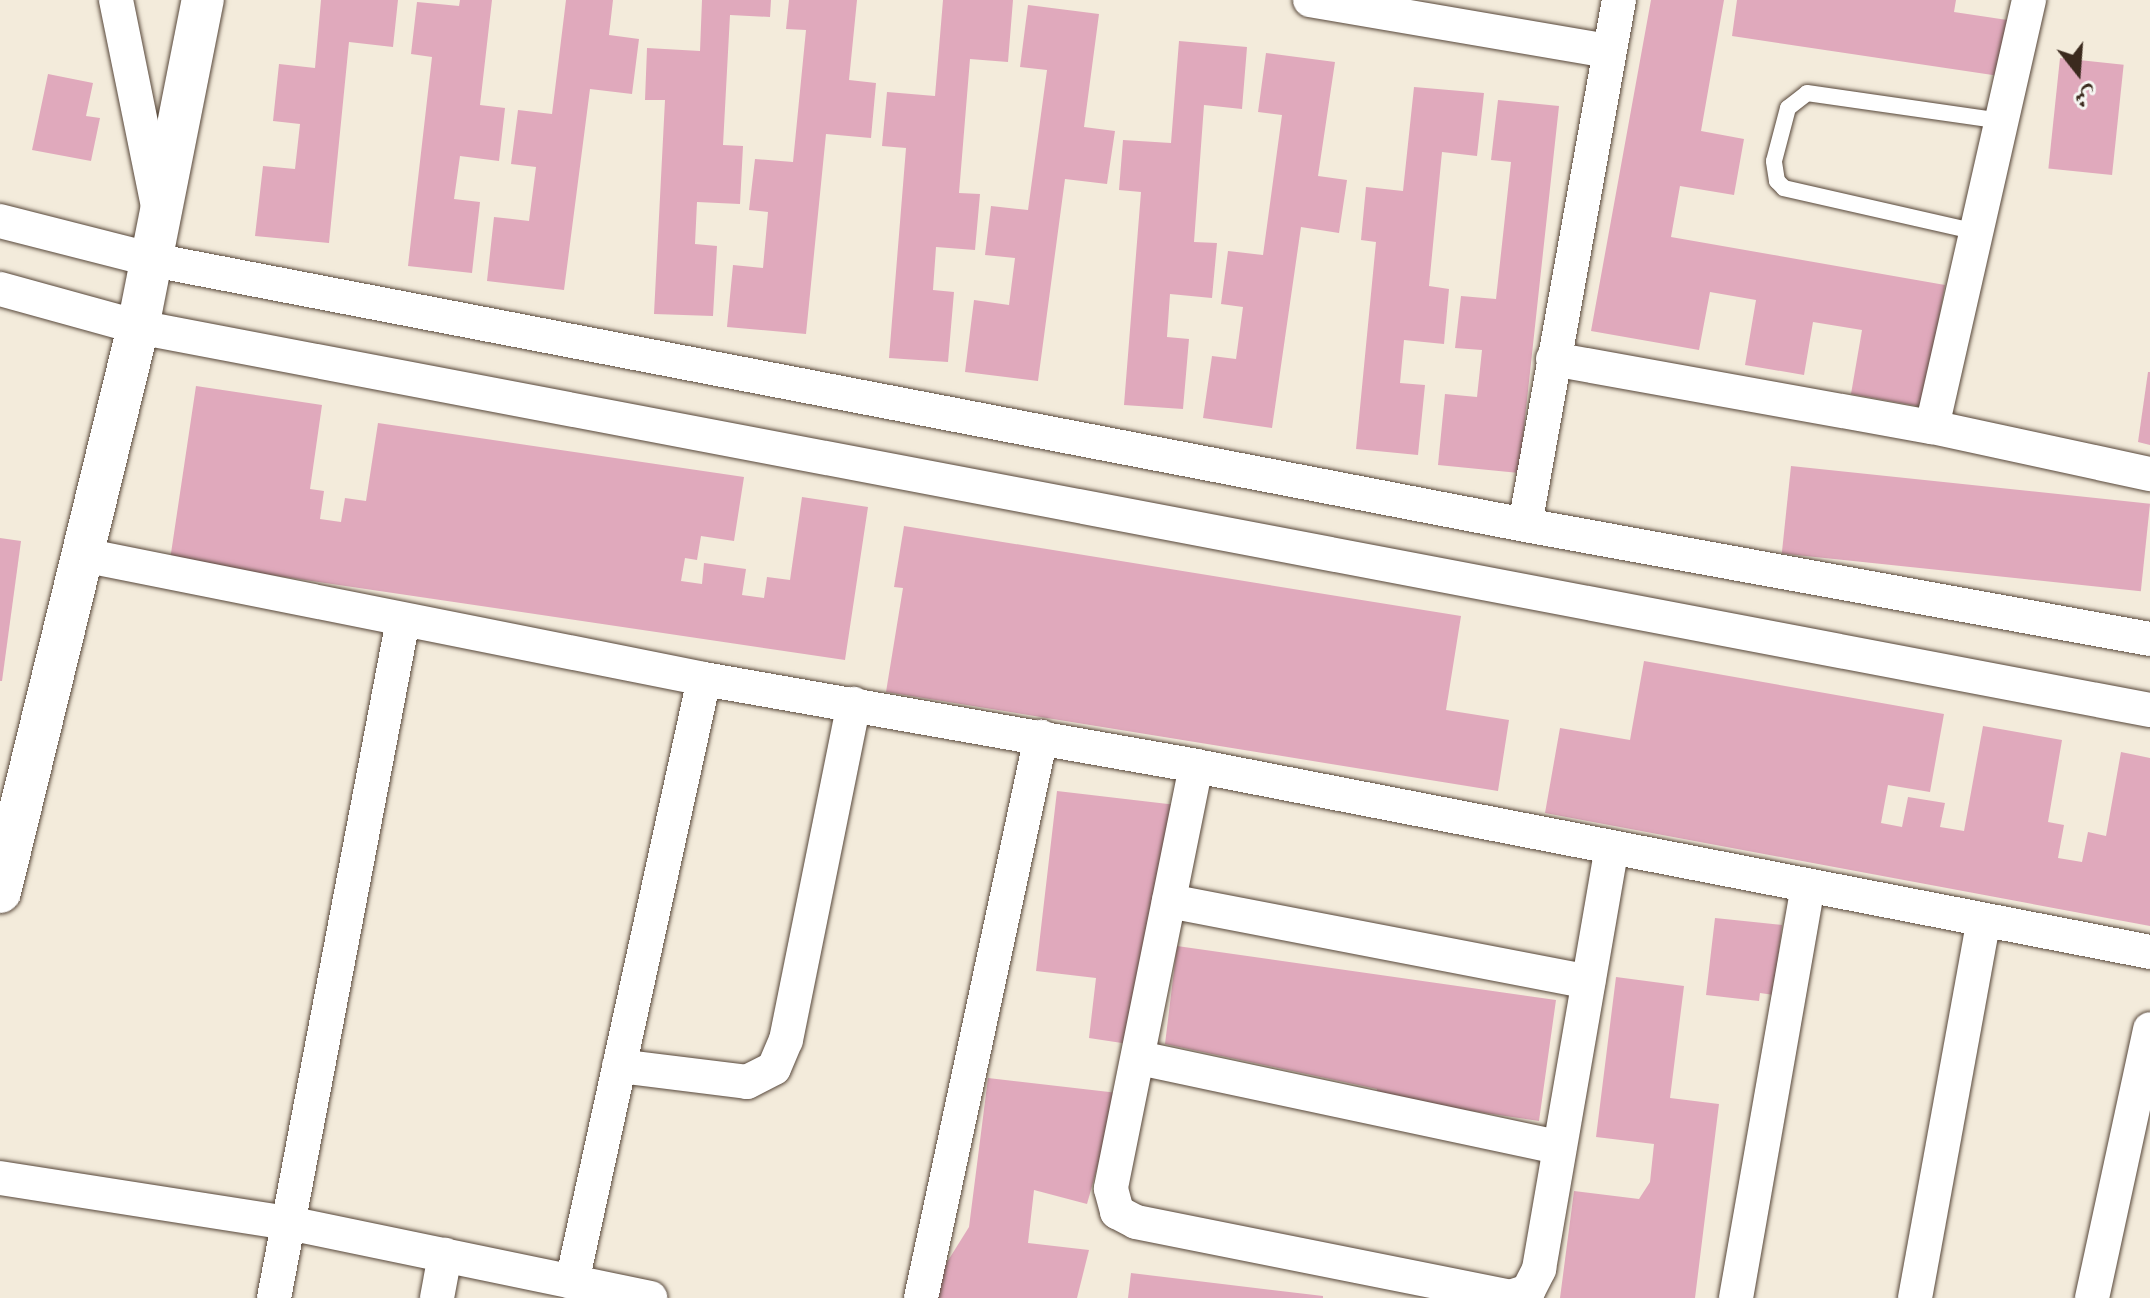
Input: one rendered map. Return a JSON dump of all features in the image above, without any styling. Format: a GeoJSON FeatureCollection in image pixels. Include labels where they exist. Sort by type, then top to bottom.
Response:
{"type":"FeatureCollection","features":[{"type":"Feature","properties":{"kind":"street"},"geometry":{"type":"LineString","coordinates":[[116,0],[157,240]]}},
{"type":"Feature","properties":{"kind":"street"},"geometry":{"type":"LineString","coordinates":[[0,892],[138,327],[203,0]]}},
{"type":"Feature","properties":{"kind":"street"},"geometry":{"type":"LineString","coordinates":[[1310,0],[1609,51]]}},
{"type":"Feature","properties":{"kind":"street"},"geometry":{"type":"LineString","coordinates":[[1525,525],[1619,0]]}},
{"type":"Feature","properties":{"kind":"street"},"geometry":{"type":"LineString","coordinates":[[1932,427],[2029,0]]}},
{"type":"Feature","properties":{"kind":"street"},"geometry":{"type":"LineString","coordinates":[[0,221],[157,240],[1525,525],[2150,639]]}},
{"type":"Feature","properties":{"kind":"street"},"geometry":{"type":"LineString","coordinates":[[0,289],[138,327],[2150,710]]}},
{"type":"Feature","properties":{"kind":"street"},"geometry":{"type":"LineString","coordinates":[[1553,359],[1932,427],[2150,474]]}},
{"type":"Feature","properties":{"kind":"street"},"geometry":{"type":"LineString","coordinates":[[83,555],[704,679],[1196,766],[1611,850],[2150,952]]}},
{"type":"Feature","properties":{"kind":"street"},"geometry":{"type":"LineString","coordinates":[[274,1298],[403,620]]}},
{"type":"Feature","properties":{"kind":"street"},"geometry":{"type":"LineString","coordinates":[[572,1282],[704,679]]}},
{"type":"Feature","properties":{"kind":"street"},"geometry":{"type":"LineString","coordinates":[[619,1066],[747,1082],[774,1068],[786,1040],[854,704]]}},
{"type":"Feature","properties":{"kind":"street"},"geometry":{"type":"LineString","coordinates":[[921,1298],[1041,737]]}},
{"type":"Feature","properties":{"kind":"street"},"geometry":{"type":"LineString","coordinates":[[1196,766],[1110,1198],[1117,1212],[1136,1222],[1520,1296],[1535,1282],[1539,1269],[1557,1147],[1611,850]]}},
{"type":"Feature","properties":{"kind":"street"},"geometry":{"type":"LineString","coordinates":[[1736,1298],[1808,886]]}},
{"type":"Feature","properties":{"kind":"street"},"geometry":{"type":"LineString","coordinates":[[1169,901],[1588,982]]}},
{"type":"Feature","properties":{"kind":"street"},"geometry":{"type":"LineString","coordinates":[[1915,1298],[1984,920]]}},
{"type":"Feature","properties":{"kind":"street"},"geometry":{"type":"LineString","coordinates":[[2092,1298],[2150,1029]]}},
{"type":"Feature","properties":{"kind":"street"},"geometry":{"type":"LineString","coordinates":[[1139,1058],[1557,1147]]}},
{"type":"Feature","properties":{"kind":"street"},"geometry":{"type":"LineString","coordinates":[[0,1178],[289,1223],[650,1298]]}},
{"type":"Feature","properties":{"kind":"street"},"geometry":{"type":"LineString","coordinates":[[437,1298],[445,1255]]}},
{"type":"Feature","properties":{"kind":"lane"},"geometry":{"type":"LineString","coordinates":[[1977,232],[1784,188],[1777,181],[1774,161],[1788,108],[1807,93],[2001,121]]}},
{"type":"Feature","properties":{"kind":"building"},"geometry":{"type":"Polygon","coordinates":[[[321,0],[398,0],[393,47],[349,42],[329,243],[255,236],[263,166],[295,169],[300,124],[273,121],[279,64],[315,68],[321,0]]]}},
{"type":"Feature","properties":{"kind":"building"},"geometry":{"type":"Polygon","coordinates":[[[460,0],[492,0],[480,105],[505,108],[499,161],[460,156],[454,199],[480,202],[472,273],[408,266],[432,57],[411,54],[417,2],[459,6],[460,0]]]}},
{"type":"Feature","properties":{"kind":"building"},"geometry":{"type":"Polygon","coordinates":[[[566,0],[613,0],[609,35],[639,39],[632,94],[590,89],[564,290],[487,281],[494,217],[529,221],[536,167],[511,164],[518,110],[552,114],[566,0]]]}},
{"type":"Feature","properties":{"kind":"building"},"geometry":{"type":"Polygon","coordinates":[[[702,0],[771,0],[770,17],[730,15],[723,145],[743,146],[740,204],[697,202],[695,244],[717,246],[713,316],[654,314],[665,100],[645,100],[647,48],[700,51],[702,0]]]}},
{"type":"Feature","properties":{"kind":"building"},"geometry":{"type":"Polygon","coordinates":[[[789,0],[857,0],[849,80],[876,83],[871,138],[826,134],[806,334],[727,327],[733,265],[763,268],[768,212],[749,210],[755,159],[793,162],[806,30],[786,29],[789,0]]]}},
{"type":"Feature","properties":{"kind":"building"},"geometry":{"type":"Polygon","coordinates":[[[943,0],[1013,0],[1008,62],[970,59],[959,193],[980,194],[975,250],[936,247],[933,290],[954,292],[948,362],[889,358],[906,148],[882,146],[887,92],[935,96],[943,0]]]}},
{"type":"Feature","properties":{"kind":"building"},"geometry":{"type":"Polygon","coordinates":[[[1651,0],[1724,0],[1701,131],[1744,139],[1734,195],[1680,186],[1671,237],[1945,285],[1923,407],[1851,394],[1862,330],[1813,322],[1804,375],[1745,365],[1756,300],[1710,292],[1699,350],[1591,331],[1651,0]]]}},
{"type":"Feature","properties":{"kind":"building"},"geometry":{"type":"Polygon","coordinates":[[[1737,0],[1956,0],[1954,12],[2014,21],[2006,77],[1732,36],[1737,0]]]}},
{"type":"Feature","properties":{"kind":"building"},"geometry":{"type":"Polygon","coordinates":[[[1028,5],[1099,14],[1084,127],[1115,131],[1107,184],[1065,179],[1038,381],[965,372],[974,300],[1009,305],[1015,258],[985,255],[991,206],[1028,210],[1047,70],[1020,67],[1028,5]]]}},
{"type":"Feature","properties":{"kind":"building"},"geometry":{"type":"Polygon","coordinates":[[[1179,41],[1247,47],[1242,109],[1204,105],[1194,242],[1217,243],[1212,298],[1170,294],[1167,337],[1189,339],[1183,409],[1124,405],[1141,192],[1119,190],[1123,140],[1171,143],[1179,41]]]}},
{"type":"Feature","properties":{"kind":"building"},"geometry":{"type":"Polygon","coordinates":[[[1266,53],[1335,62],[1318,176],[1347,180],[1339,233],[1301,227],[1272,428],[1203,418],[1212,356],[1236,359],[1243,307],[1221,304],[1228,251],[1263,255],[1282,115],[1258,112],[1266,53]]]}},
{"type":"Feature","properties":{"kind":"building"},"geometry":{"type":"Polygon","coordinates":[[[2060,58],[2124,65],[2112,175],[2048,168],[2060,58]]]}},
{"type":"Feature","properties":{"kind":"building"},"geometry":{"type":"Polygon","coordinates":[[[48,74],[93,83],[86,116],[100,118],[91,161],[32,150],[48,74]]]}},
{"type":"Feature","properties":{"kind":"building"},"geometry":{"type":"Polygon","coordinates":[[[1414,87],[1484,93],[1477,156],[1442,152],[1429,286],[1449,289],[1444,344],[1404,340],[1400,383],[1425,385],[1418,455],[1356,449],[1376,242],[1361,240],[1366,187],[1403,191],[1414,87]]]}},
{"type":"Feature","properties":{"kind":"building"},"geometry":{"type":"Polygon","coordinates":[[[1498,100],[1559,106],[1519,473],[1438,465],[1445,394],[1477,397],[1482,350],[1455,348],[1461,296],[1496,299],[1511,162],[1491,160],[1498,100]]]}},
{"type":"Feature","properties":{"kind":"building"},"geometry":{"type":"Polygon","coordinates":[[[2150,372],[2150,445],[2138,442],[2150,372]]]}},
{"type":"Feature","properties":{"kind":"building"},"geometry":{"type":"Polygon","coordinates":[[[196,386],[322,405],[310,489],[324,491],[320,519],[341,522],[345,498],[366,501],[378,423],[744,477],[734,541],[701,536],[697,560],[685,558],[681,581],[702,584],[704,563],[746,569],[742,595],[764,598],[767,577],[790,580],[802,497],[868,507],[845,660],[170,560],[196,386]]]}},
{"type":"Feature","properties":{"kind":"building"},"geometry":{"type":"Polygon","coordinates":[[[1791,466],[2150,504],[2141,591],[1782,554],[1791,466]]]}},
{"type":"Feature","properties":{"kind":"building"},"geometry":{"type":"Polygon","coordinates":[[[904,526],[1461,616],[1446,710],[1509,720],[1498,791],[886,692],[903,588],[894,587],[904,526]]]}},
{"type":"Feature","properties":{"kind":"building"},"geometry":{"type":"Polygon","coordinates":[[[0,538],[21,541],[2,681],[0,681],[0,538]]]}},
{"type":"Feature","properties":{"kind":"building"},"geometry":{"type":"Polygon","coordinates":[[[1644,661],[1944,714],[1930,792],[1888,785],[1881,823],[1902,827],[1908,797],[1945,803],[1940,827],[1964,831],[1983,726],[2062,740],[2048,822],[2064,825],[2058,858],[2082,862],[2088,832],[2106,836],[2121,752],[2150,758],[2150,926],[1545,813],[1560,728],[1630,740],[1644,661]]]}},
{"type":"Feature","properties":{"kind":"building"},"geometry":{"type":"Polygon","coordinates":[[[1057,791],[1185,806],[1135,1045],[1089,1038],[1096,978],[1036,971],[1057,791]]]}},
{"type":"Feature","properties":{"kind":"building"},"geometry":{"type":"Polygon","coordinates":[[[1715,918],[1782,925],[1774,995],[1760,993],[1759,1001],[1706,995],[1715,918]]]}},
{"type":"Feature","properties":{"kind":"building"},"geometry":{"type":"Polygon","coordinates":[[[1177,946],[1556,1000],[1539,1121],[1376,1097],[1377,1089],[1165,1044],[1177,946]]]}},
{"type":"Feature","properties":{"kind":"building"},"geometry":{"type":"Polygon","coordinates":[[[1616,977],[1684,986],[1670,1098],[1719,1104],[1695,1298],[1560,1298],[1574,1191],[1639,1199],[1650,1182],[1654,1144],[1596,1137],[1616,977]]]}},
{"type":"Feature","properties":{"kind":"building"},"geometry":{"type":"Polygon","coordinates":[[[988,1078],[1118,1093],[1087,1204],[1034,1190],[1028,1243],[1089,1250],[1077,1298],[932,1298],[934,1283],[969,1227],[988,1078]]]}},
{"type":"Feature","properties":{"kind":"building"},"geometry":{"type":"Polygon","coordinates":[[[1131,1273],[1323,1296],[1323,1298],[1128,1298],[1131,1273]]]}}]}
